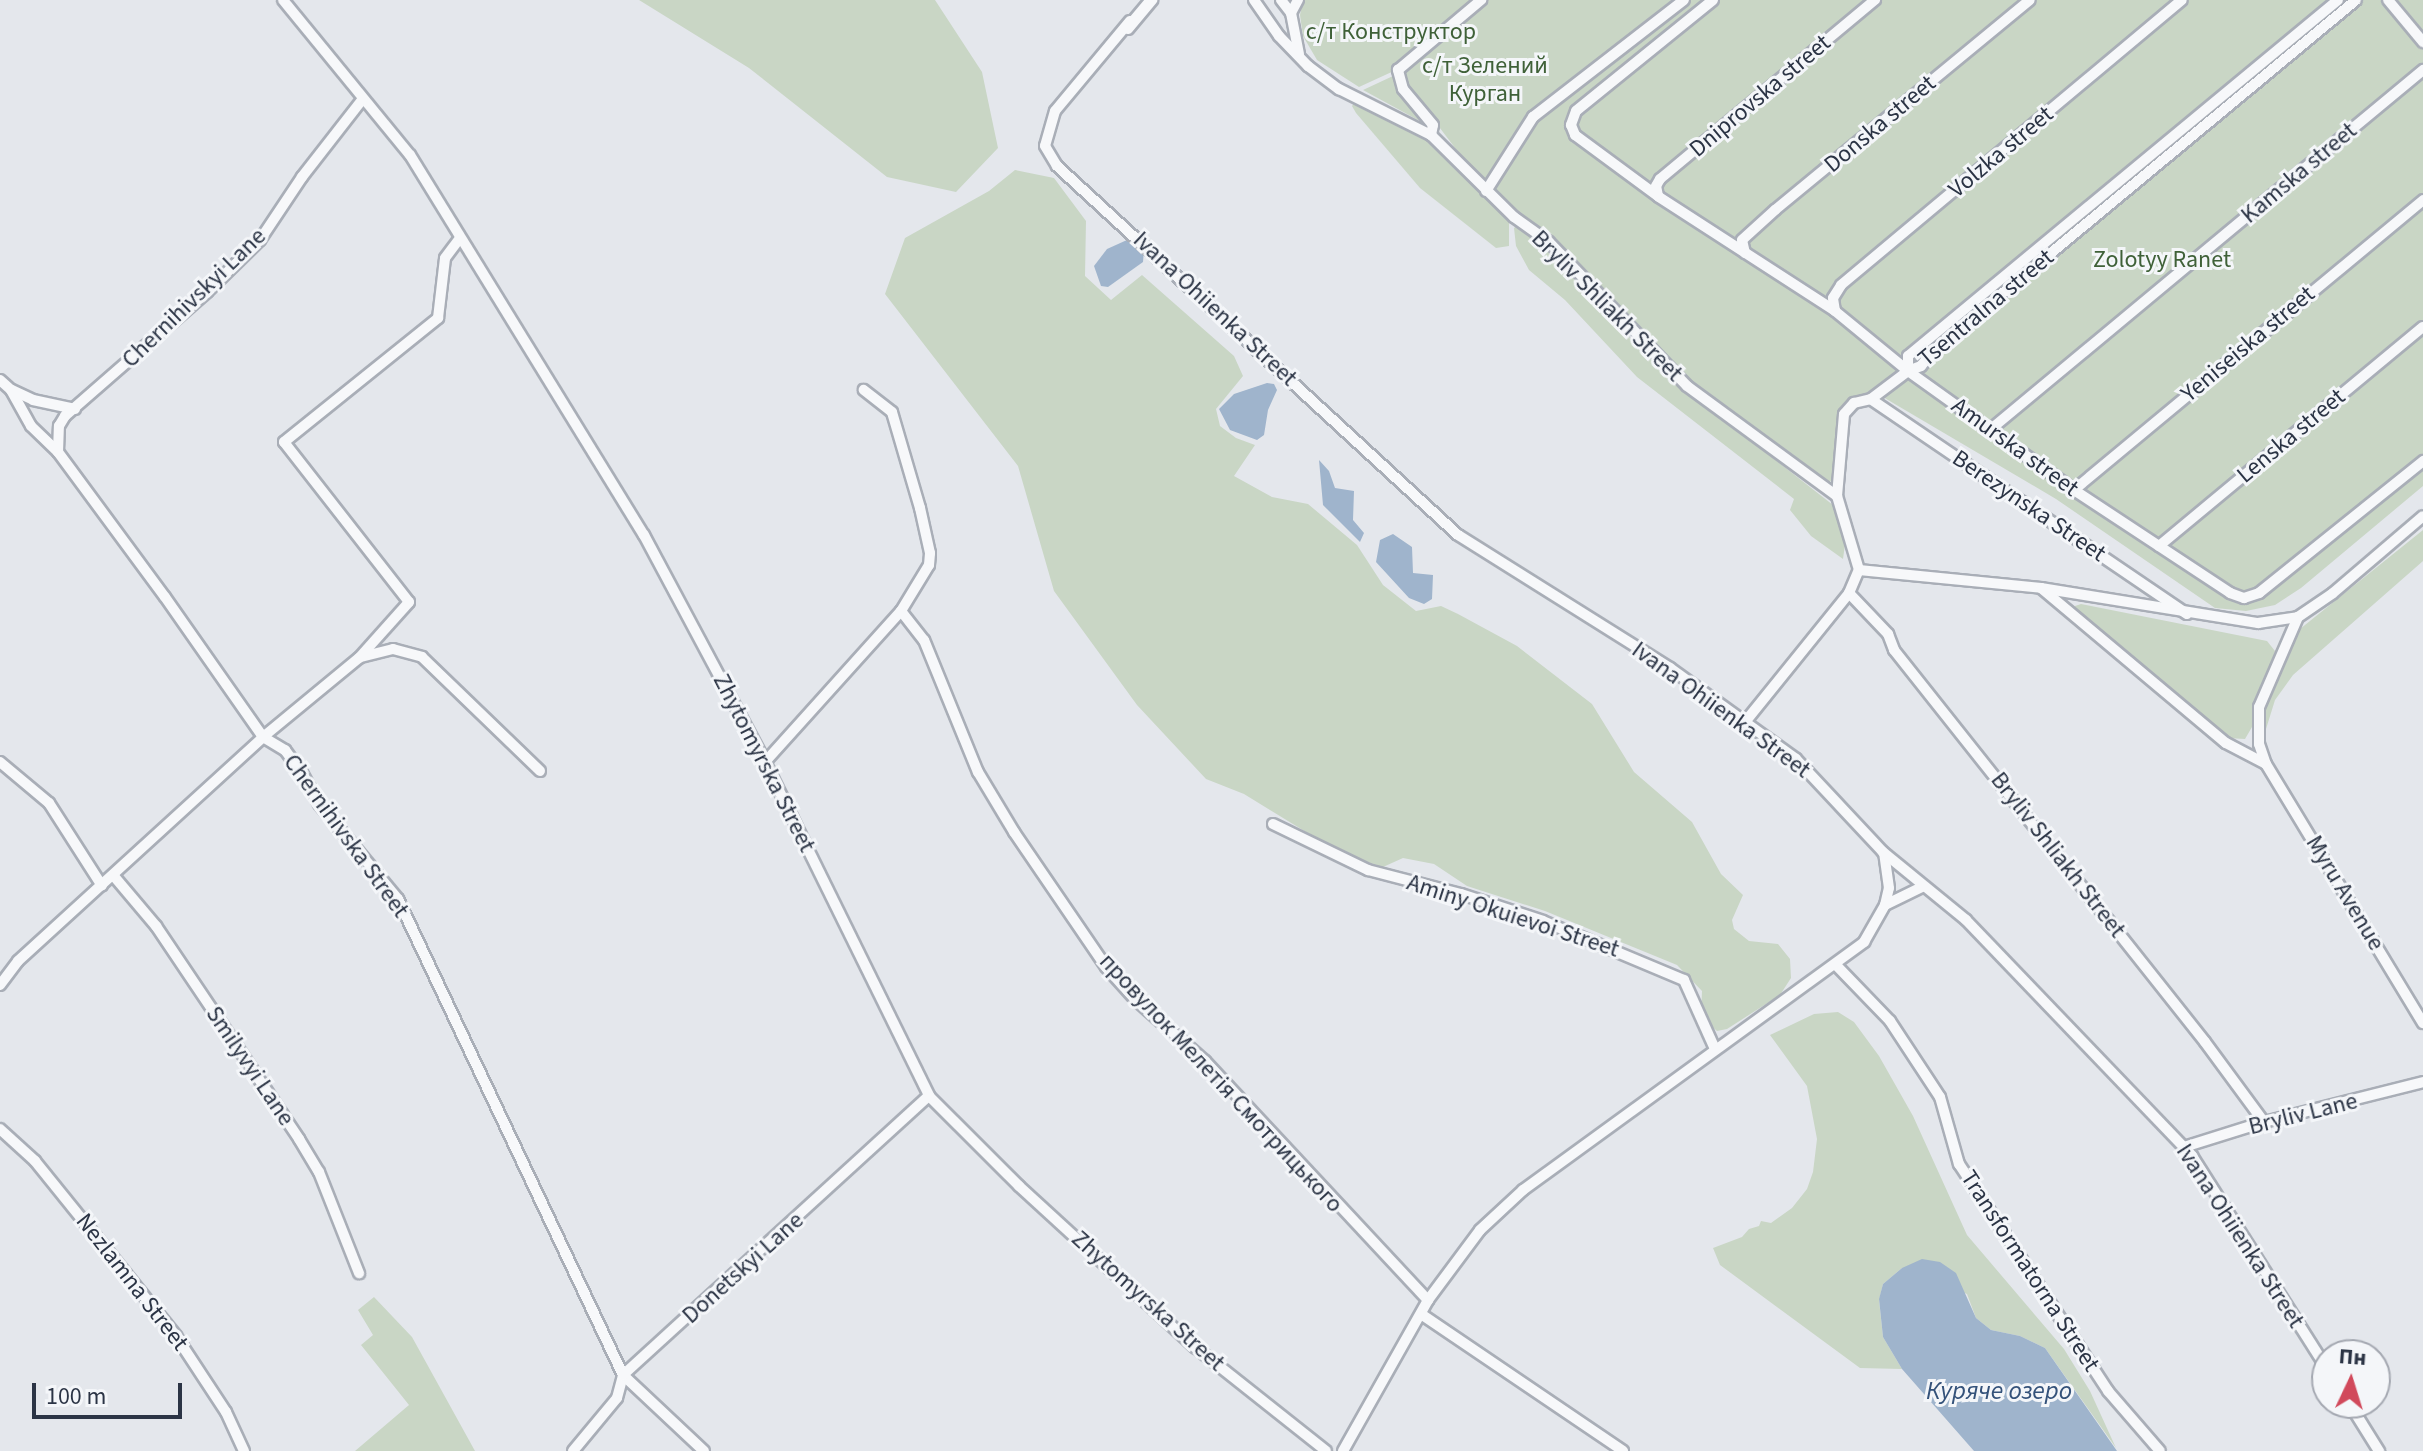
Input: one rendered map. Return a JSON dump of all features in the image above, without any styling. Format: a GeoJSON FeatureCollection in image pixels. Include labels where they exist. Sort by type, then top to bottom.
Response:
{"type":"FeatureCollection","features":[{"type":"Feature","properties":{"kind":"street","name":"Zhytomyrska Street"},"geometry":{"type":"LineString","coordinates":[[283,0],[410,155],[644,535],[765,762],[929,1096],[1019,1186],[1195,1347],[1326,1451]]}},
{"type":"Feature","properties":{"kind":"street"},"geometry":{"type":"LineString","coordinates":[[1049,125],[1151,0]]}},
{"type":"Feature","properties":{"kind":"street","name":"Bryliv Shliakh Street"},"geometry":{"type":"LineString","coordinates":[[1254,0],[1279,36],[1308,66],[1339,89],[1431,135],[1486,191],[1549,242],[1687,386],[1837,496]]}},
{"type":"Feature","properties":{"kind":"street"},"geometry":{"type":"LineString","coordinates":[[1281,0],[1291,13],[1300,56]]}},
{"type":"Feature","properties":{"kind":"street"},"geometry":{"type":"LineString","coordinates":[[1291,13],[1298,0]]}},
{"type":"Feature","properties":{"kind":"street"},"geometry":{"type":"LineString","coordinates":[[1431,135],[1433,125],[1403,89],[1398,70],[1481,0]]}},
{"type":"Feature","properties":{"kind":"street"},"geometry":{"type":"LineString","coordinates":[[1486,191],[1533,117],[1684,0]]}},
{"type":"Feature","properties":{"kind":"street","name":"Amurska street"},"geometry":{"type":"LineString","coordinates":[[1713,0],[1576,111],[1571,125],[1575,135],[1659,197],[1835,311],[1908,371],[2074,490],[2230,593],[2252,597],[2423,461]]}},
{"type":"Feature","properties":{"kind":"street","name":"Dniprovska street"},"geometry":{"type":"LineString","coordinates":[[1659,197],[1656,186],[1660,179],[1875,0]]}},
{"type":"Feature","properties":{"kind":"street","name":"Donska street"},"geometry":{"type":"LineString","coordinates":[[1745,253],[1742,240],[1775,210],[2030,0]]}},
{"type":"Feature","properties":{"kind":"street","name":"Volzka street"},"geometry":{"type":"LineString","coordinates":[[1835,311],[1833,298],[1841,285],[2182,0]]}},
{"type":"Feature","properties":{"kind":"street","name":"Tsentralna street"},"geometry":{"type":"LineString","coordinates":[[2338,0],[1908,356],[1908,371],[1921,366],[1934,350],[2356,0]]}},
{"type":"Feature","properties":{"kind":"street"},"geometry":{"type":"LineString","coordinates":[[2388,0],[2423,42]]}},
{"type":"Feature","properties":{"kind":"street"},"geometry":{"type":"LineString","coordinates":[[1130,21],[1077,88],[1049,125],[1055,111],[1130,21]]}},
{"type":"Feature","properties":{"kind":"street","name":"Kamska street"},"geometry":{"type":"LineString","coordinates":[[1991,429],[2423,70]]}},
{"type":"Feature","properties":{"kind":"street","name":"Chernihivskyi Lane"},"geometry":{"type":"LineString","coordinates":[[58,452],[59,426],[260,240],[302,177],[362,100]]}},
{"type":"Feature","properties":{"kind":"street","name":"Ivana Ohiienka Street"},"geometry":{"type":"LineString","coordinates":[[1049,125],[1045,146],[1068,178],[1143,241],[1458,535],[1670,668],[1796,759],[1883,852],[1966,920],[2184,1147],[2311,1344]]}},
{"type":"Feature","properties":{"kind":"street","name":"Yeniseiska street"},"geometry":{"type":"LineString","coordinates":[[2074,490],[2423,200]]}},
{"type":"Feature","properties":{"kind":"street"},"geometry":{"type":"LineString","coordinates":[[0,985],[18,961],[263,737],[359,658],[409,602],[284,442],[438,318],[440,278],[445,258],[460,238]]}},
{"type":"Feature","properties":{"kind":"street","name":"Lenska street"},"geometry":{"type":"LineString","coordinates":[[2159,546],[2423,327]]}},
{"type":"Feature","properties":{"kind":"street"},"geometry":{"type":"LineString","coordinates":[[1745,722],[1849,593],[1859,570],[1837,496],[1844,414],[1854,403],[1871,399],[1908,371]]}},
{"type":"Feature","properties":{"kind":"street","name":"Chernihivska Street"},"geometry":{"type":"LineString","coordinates":[[0,380],[11,390],[31,426],[58,452],[263,737],[285,750],[319,804],[398,899],[623,1375],[704,1451]]}},
{"type":"Feature","properties":{"kind":"street"},"geometry":{"type":"LineString","coordinates":[[11,390],[33,400],[75,409]]}},
{"type":"Feature","properties":{"kind":"street"},"geometry":{"type":"LineString","coordinates":[[765,762],[901,611],[929,565],[930,553],[920,508],[892,412],[864,390]]}},
{"type":"Feature","properties":{"kind":"street","name":"Berezynska Street"},"geometry":{"type":"LineString","coordinates":[[1871,399],[2187,614]]}},
{"type":"Feature","properties":{"kind":"street","name":"Berezynska Street"},"geometry":{"type":"LineString","coordinates":[[1859,570],[2041,588],[2187,614],[2258,623],[2298,617],[2333,593],[2423,516]]}},
{"type":"Feature","properties":{"kind":"street"},"geometry":{"type":"LineString","coordinates":[[2041,588],[2226,743],[2266,764]]}},
{"type":"Feature","properties":{"kind":"street","name":"Bryliv Shliakh Street"},"geometry":{"type":"LineString","coordinates":[[1849,593],[1888,634],[1894,650],[2205,1042],[2264,1122]]}},
{"type":"Feature","properties":{"kind":"street","name":"провулок Мелетія Смотрицького"},"geometry":{"type":"LineString","coordinates":[[901,611],[924,640],[978,772],[1014,832],[1106,967],[1134,998],[1205,1061],[1428,1300]]}},
{"type":"Feature","properties":{"kind":"street","name":"Myru Avenue"},"geometry":{"type":"LineString","coordinates":[[2298,617],[2259,707],[2259,744],[2266,764],[2423,1023]]}},
{"type":"Feature","properties":{"kind":"street"},"geometry":{"type":"LineString","coordinates":[[386,628],[393,649]]}},
{"type":"Feature","properties":{"kind":"street"},"geometry":{"type":"LineString","coordinates":[[359,658],[393,649],[422,657],[540,771]]}},
{"type":"Feature","properties":{"kind":"street"},"geometry":{"type":"LineString","coordinates":[[0,762],[49,803],[102,886]]}},
{"type":"Feature","properties":{"kind":"street","name":"Aminy Okuievoi Street"},"geometry":{"type":"LineString","coordinates":[[1273,824],[1368,870],[1461,894],[1543,921],[1684,980],[1715,1049]]}},
{"type":"Feature","properties":{"kind":"street"},"geometry":{"type":"LineString","coordinates":[[1343,1451],[1428,1300],[1464,1250],[1523,1190],[1864,942],[1885,905],[1889,888],[1883,852]]}},
{"type":"Feature","properties":{"kind":"street","name":"Smilyvyi Lane"},"geometry":{"type":"LineString","coordinates":[[113,875],[156,926],[319,1172],[359,1273]]}},
{"type":"Feature","properties":{"kind":"street"},"geometry":{"type":"LineString","coordinates":[[1885,905],[1922,887]]}},
{"type":"Feature","properties":{"kind":"street","name":"Transformatorna Street"},"geometry":{"type":"LineString","coordinates":[[1836,965],[1890,1021],[1940,1097],[1959,1164],[2108,1391],[2151,1436],[2160,1451]]}},
{"type":"Feature","properties":{"kind":"street","name":"Bryliv Lane"},"geometry":{"type":"LineString","coordinates":[[2184,1147],[2264,1122],[2423,1082]]}},
{"type":"Feature","properties":{"kind":"street","name":"Donetskyi Lane"},"geometry":{"type":"LineString","coordinates":[[573,1451],[617,1398],[623,1375],[929,1096]]}},
{"type":"Feature","properties":{"kind":"street","name":"Nezlamna Street"},"geometry":{"type":"LineString","coordinates":[[0,1129],[35,1161],[176,1336],[226,1412],[244,1451]]}},
{"type":"Feature","properties":{"kind":"street"},"geometry":{"type":"LineString","coordinates":[[1421,1314],[1623,1451]]}},
{"type":"Feature","properties":{"kind":"street"},"geometry":{"type":"LineString","coordinates":[[2359,1419],[2379,1451]]}},
{"type":"Feature","properties":{"kind":"green space"},"geometry":{"type":"Polygon","coordinates":[[[639,0],[935,0],[982,72],[998,148],[956,192],[887,177],[749,68],[639,0]]]}},
{"type":"Feature","properties":{"kind":"green space","name":"Zolotyy Ranet"},"geometry":{"type":"Polygon","coordinates":[[[1303,0],[2423,0],[2423,486],[2301,588],[2275,605],[2246,611],[2215,608],[2056,499],[1871,390],[1843,406],[1836,424],[1840,424],[1834,479],[1829,482],[1820,479],[1687,382],[1538,229],[1474,173],[1396,70],[1359,87],[1317,60],[1303,36],[1300,15],[1303,0]]]}},
{"type":"Feature","properties":{"kind":"green space"},"geometry":{"type":"Polygon","coordinates":[[[1393,76],[1404,94],[1429,126],[1363,90],[1393,76]]]}},
{"type":"Feature","properties":{"kind":"green space"},"geometry":{"type":"Polygon","coordinates":[[[1355,102],[1431,141],[1509,217],[1509,246],[1496,248],[1420,188],[1356,113],[1352,106],[1355,102]]]}},
{"type":"Feature","properties":{"kind":"green space"},"geometry":{"type":"Polygon","coordinates":[[[1015,170],[1054,178],[1086,221],[1085,276],[1111,300],[1142,275],[1234,356],[1243,376],[1216,409],[1220,426],[1236,438],[1255,445],[1234,476],[1272,497],[1308,504],[1357,545],[1383,585],[1416,611],[1441,606],[1458,614],[1517,646],[1592,704],[1634,772],[1692,822],[1721,874],[1743,895],[1732,920],[1734,929],[1749,941],[1778,944],[1790,959],[1791,978],[1780,995],[1727,1029],[1717,1031],[1701,1017],[1702,991],[1677,965],[1545,911],[1467,886],[1434,864],[1403,858],[1383,867],[1342,854],[1244,794],[1206,779],[1137,705],[1054,591],[1018,466],[885,294],[905,238],[989,191],[1015,170]]]}},
{"type":"Feature","properties":{"kind":"green space"},"geometry":{"type":"Polygon","coordinates":[[[1518,225],[1544,242],[1604,312],[1682,387],[1833,505],[1846,537],[1843,559],[1811,536],[1790,510],[1794,499],[1637,377],[1565,300],[1529,270],[1516,246],[1514,228],[1518,225]]]}},
{"type":"Feature","properties":{"kind":"green space"},"geometry":{"type":"Polygon","coordinates":[[[2423,530],[2423,561],[2293,675],[2275,700],[2266,729],[2262,726],[2264,711],[2300,629],[2423,530]]]}},
{"type":"Feature","properties":{"kind":"green space"},"geometry":{"type":"Polygon","coordinates":[[[2081,604],[2267,641],[2275,651],[2273,661],[2255,704],[2252,727],[2245,739],[2227,738],[2075,612],[2075,606],[2081,604]]]}},
{"type":"Feature","properties":{"kind":"green space"},"geometry":{"type":"Polygon","coordinates":[[[1838,1012],[1854,1022],[1879,1056],[1913,1116],[1967,1235],[2064,1349],[2090,1391],[2116,1448],[2045,1348],[2020,1336],[1991,1330],[1976,1318],[1967,1294],[1902,1268],[1883,1284],[1879,1300],[1883,1337],[1902,1369],[1860,1368],[1720,1265],[1713,1248],[1742,1237],[1749,1229],[1759,1226],[1761,1221],[1771,1223],[1792,1208],[1807,1189],[1813,1172],[1817,1139],[1807,1086],[1770,1035],[1814,1014],[1838,1012]]]}},
{"type":"Feature","properties":{"kind":"green space"},"geometry":{"type":"Polygon","coordinates":[[[374,1297],[412,1337],[475,1451],[355,1451],[409,1405],[361,1345],[373,1335],[358,1310],[374,1297]]]}},
{"type":"Feature","properties":{"kind":"water"},"geometry":{"type":"Polygon","coordinates":[[[1127,240],[1144,250],[1143,262],[1108,287],[1101,286],[1094,266],[1107,249],[1127,240]]]}},
{"type":"Feature","properties":{"kind":"water"},"geometry":{"type":"Polygon","coordinates":[[[1267,383],[1274,384],[1277,390],[1268,410],[1264,435],[1257,440],[1230,430],[1219,409],[1234,394],[1267,383]]]}},
{"type":"Feature","properties":{"kind":"water"},"geometry":{"type":"Polygon","coordinates":[[[1319,460],[1329,471],[1335,488],[1354,491],[1353,520],[1364,533],[1360,542],[1323,505],[1319,460]]]}},
{"type":"Feature","properties":{"kind":"water"},"geometry":{"type":"Polygon","coordinates":[[[1393,534],[1412,547],[1413,573],[1433,575],[1432,599],[1424,604],[1409,598],[1376,562],[1380,540],[1393,534]]]}},
{"type":"Feature","properties":{"kind":"water","name":"Куряче озеро"},"geometry":{"type":"Polygon","coordinates":[[[1922,1259],[1940,1262],[1956,1273],[1976,1318],[1991,1330],[2020,1336],[2045,1348],[2117,1451],[1974,1451],[1902,1369],[1883,1337],[1879,1299],[1883,1284],[1902,1268],[1922,1259]]]}},
{"type":"Feature","properties":{"kind":"park label","name":"с/т Конструктор"},"geometry":{"type":"Point","coordinates":[1391,32]}},
{"type":"Feature","properties":{"kind":"park label","name":"с/т Зелений Курган"},"geometry":{"type":"Point","coordinates":[1485,80]}}]}
